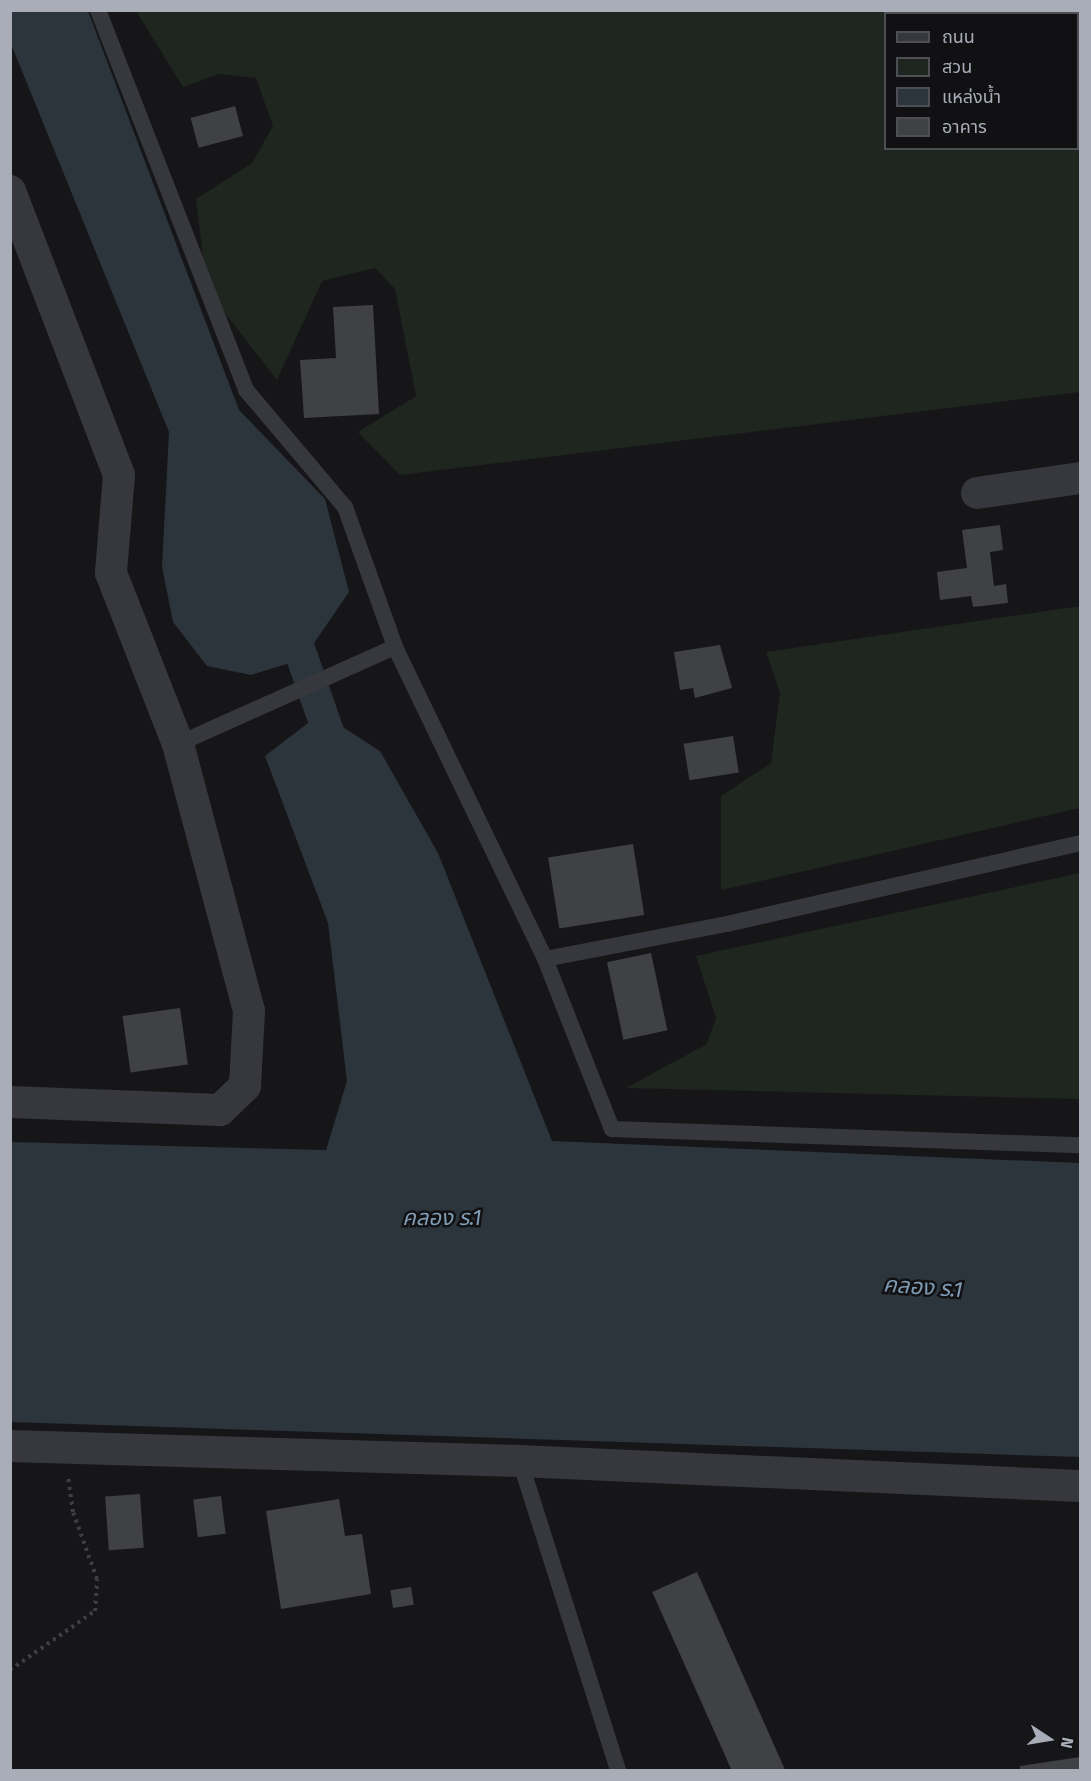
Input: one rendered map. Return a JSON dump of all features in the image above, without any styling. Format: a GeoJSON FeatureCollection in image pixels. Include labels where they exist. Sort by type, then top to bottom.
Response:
{"type":"FeatureCollection","features":[{"type":"Feature","properties":{"kind":"street"},"geometry":{"type":"LineString","coordinates":[[10,191],[119,475],[111,573],[178,744],[249,1011],[245,1086],[219,1110],[10,1102]]}},
{"type":"Feature","properties":{"kind":"street"},"geometry":{"type":"LineString","coordinates":[[977,493],[1080,478]]}},
{"type":"Feature","properties":{"kind":"street"},"geometry":{"type":"LineString","coordinates":[[10,1446],[520,1461],[1080,1486]]}},
{"type":"Feature","properties":{"kind":"lane"},"geometry":{"type":"LineString","coordinates":[[98,10],[246,390],[345,507],[395,647],[545,959],[612,1129],[1080,1145]]}},
{"type":"Feature","properties":{"kind":"lane"},"geometry":{"type":"LineString","coordinates":[[178,744],[236,715],[395,647]]}},
{"type":"Feature","properties":{"kind":"lane"},"geometry":{"type":"LineString","coordinates":[[545,959],[727,924],[1080,843]]}},
{"type":"Feature","properties":{"kind":"lane"},"geometry":{"type":"LineString","coordinates":[[520,1461],[618,1770]]}},
{"type":"Feature","properties":{"kind":"path"},"geometry":{"type":"LineString","coordinates":[[10,1670],[95,1611],[97,1579],[73,1512],[63,1448]]}},
{"type":"Feature","properties":{"kind":"green space"},"geometry":{"type":"Polygon","coordinates":[[[1007,10],[1009,12],[884,12],[884,150],[1079,150],[1080,27],[1080,392],[400,475],[358,432],[416,396],[395,289],[375,268],[322,281],[277,380],[207,290],[196,199],[252,163],[273,126],[256,78],[219,74],[183,87],[136,11],[1007,10]]]}},
{"type":"Feature","properties":{"kind":"green space"},"geometry":{"type":"Polygon","coordinates":[[[1080,606],[1080,808],[721,890],[721,796],[771,763],[780,693],[766,652],[1080,606]]]}},
{"type":"Feature","properties":{"kind":"green space"},"geometry":{"type":"Polygon","coordinates":[[[1080,873],[1080,1099],[626,1088],[707,1044],[716,1018],[696,956],[1080,873]]]}},
{"type":"Feature","properties":{"kind":"water"},"geometry":{"type":"Polygon","coordinates":[[[10,11],[88,11],[239,410],[325,499],[349,592],[303,659],[251,675],[207,666],[173,622],[162,567],[169,432],[11,44],[10,11]]]}},
{"type":"Feature","properties":{"kind":"water","name":"คลอง ร.1"},"geometry":{"type":"Polygon","coordinates":[[[321,713],[380,751],[438,853],[552,1141],[1080,1163],[1080,1457],[11,1422],[11,1142],[326,1150],[347,1081],[328,923],[265,756],[321,713]]]}},
{"type":"Feature","properties":{"kind":"building"},"geometry":{"type":"Polygon","coordinates":[[[235,106],[243,136],[199,148],[191,118],[235,106]]]}},
{"type":"Feature","properties":{"kind":"building"},"geometry":{"type":"Polygon","coordinates":[[[373,305],[379,414],[304,418],[300,360],[336,358],[333,307],[373,305]]]}},
{"type":"Feature","properties":{"kind":"building"},"geometry":{"type":"Polygon","coordinates":[[[1000,525],[1003,550],[990,552],[994,586],[1006,584],[1008,603],[973,607],[971,596],[940,600],[937,572],[967,568],[962,530],[1000,525]]]}},
{"type":"Feature","properties":{"kind":"building"},"geometry":{"type":"Polygon","coordinates":[[[720,645],[732,688],[695,698],[693,688],[680,690],[674,652],[720,645]]]}},
{"type":"Feature","properties":{"kind":"building"},"geometry":{"type":"Polygon","coordinates":[[[733,736],[739,773],[689,780],[684,744],[733,736]]]}},
{"type":"Feature","properties":{"kind":"building"},"geometry":{"type":"Polygon","coordinates":[[[633,844],[644,915],[559,929],[548,857],[633,844]]]}},
{"type":"Feature","properties":{"kind":"building"},"geometry":{"type":"Polygon","coordinates":[[[651,953],[667,1030],[623,1040],[607,962],[651,953]]]}},
{"type":"Feature","properties":{"kind":"building"},"geometry":{"type":"Polygon","coordinates":[[[180,1008],[188,1064],[130,1073],[123,1016],[180,1008]]]}},
{"type":"Feature","properties":{"kind":"building"},"geometry":{"type":"Polygon","coordinates":[[[140,1494],[144,1548],[109,1550],[105,1496],[140,1494]]]}},
{"type":"Feature","properties":{"kind":"building"},"geometry":{"type":"Polygon","coordinates":[[[221,1496],[226,1534],[198,1537],[193,1499],[221,1496]]]}},
{"type":"Feature","properties":{"kind":"building"},"geometry":{"type":"Polygon","coordinates":[[[339,1499],[345,1536],[362,1534],[371,1594],[281,1609],[266,1511],[339,1499]]]}},
{"type":"Feature","properties":{"kind":"building"},"geometry":{"type":"Polygon","coordinates":[[[697,1572],[785,1770],[732,1770],[652,1592],[697,1572]]]}},
{"type":"Feature","properties":{"kind":"building"},"geometry":{"type":"Polygon","coordinates":[[[411,1587],[414,1605],[393,1608],[390,1590],[411,1587]]]}},
{"type":"Feature","properties":{"kind":"building"},"geometry":{"type":"Polygon","coordinates":[[[1080,1757],[1080,1770],[1020,1770],[1020,1766],[1080,1757]]]}},
{"type":"Feature","properties":{"kind":"waterway"},"geometry":{"type":"LineString","coordinates":[[289,620],[336,754]]}}]}
